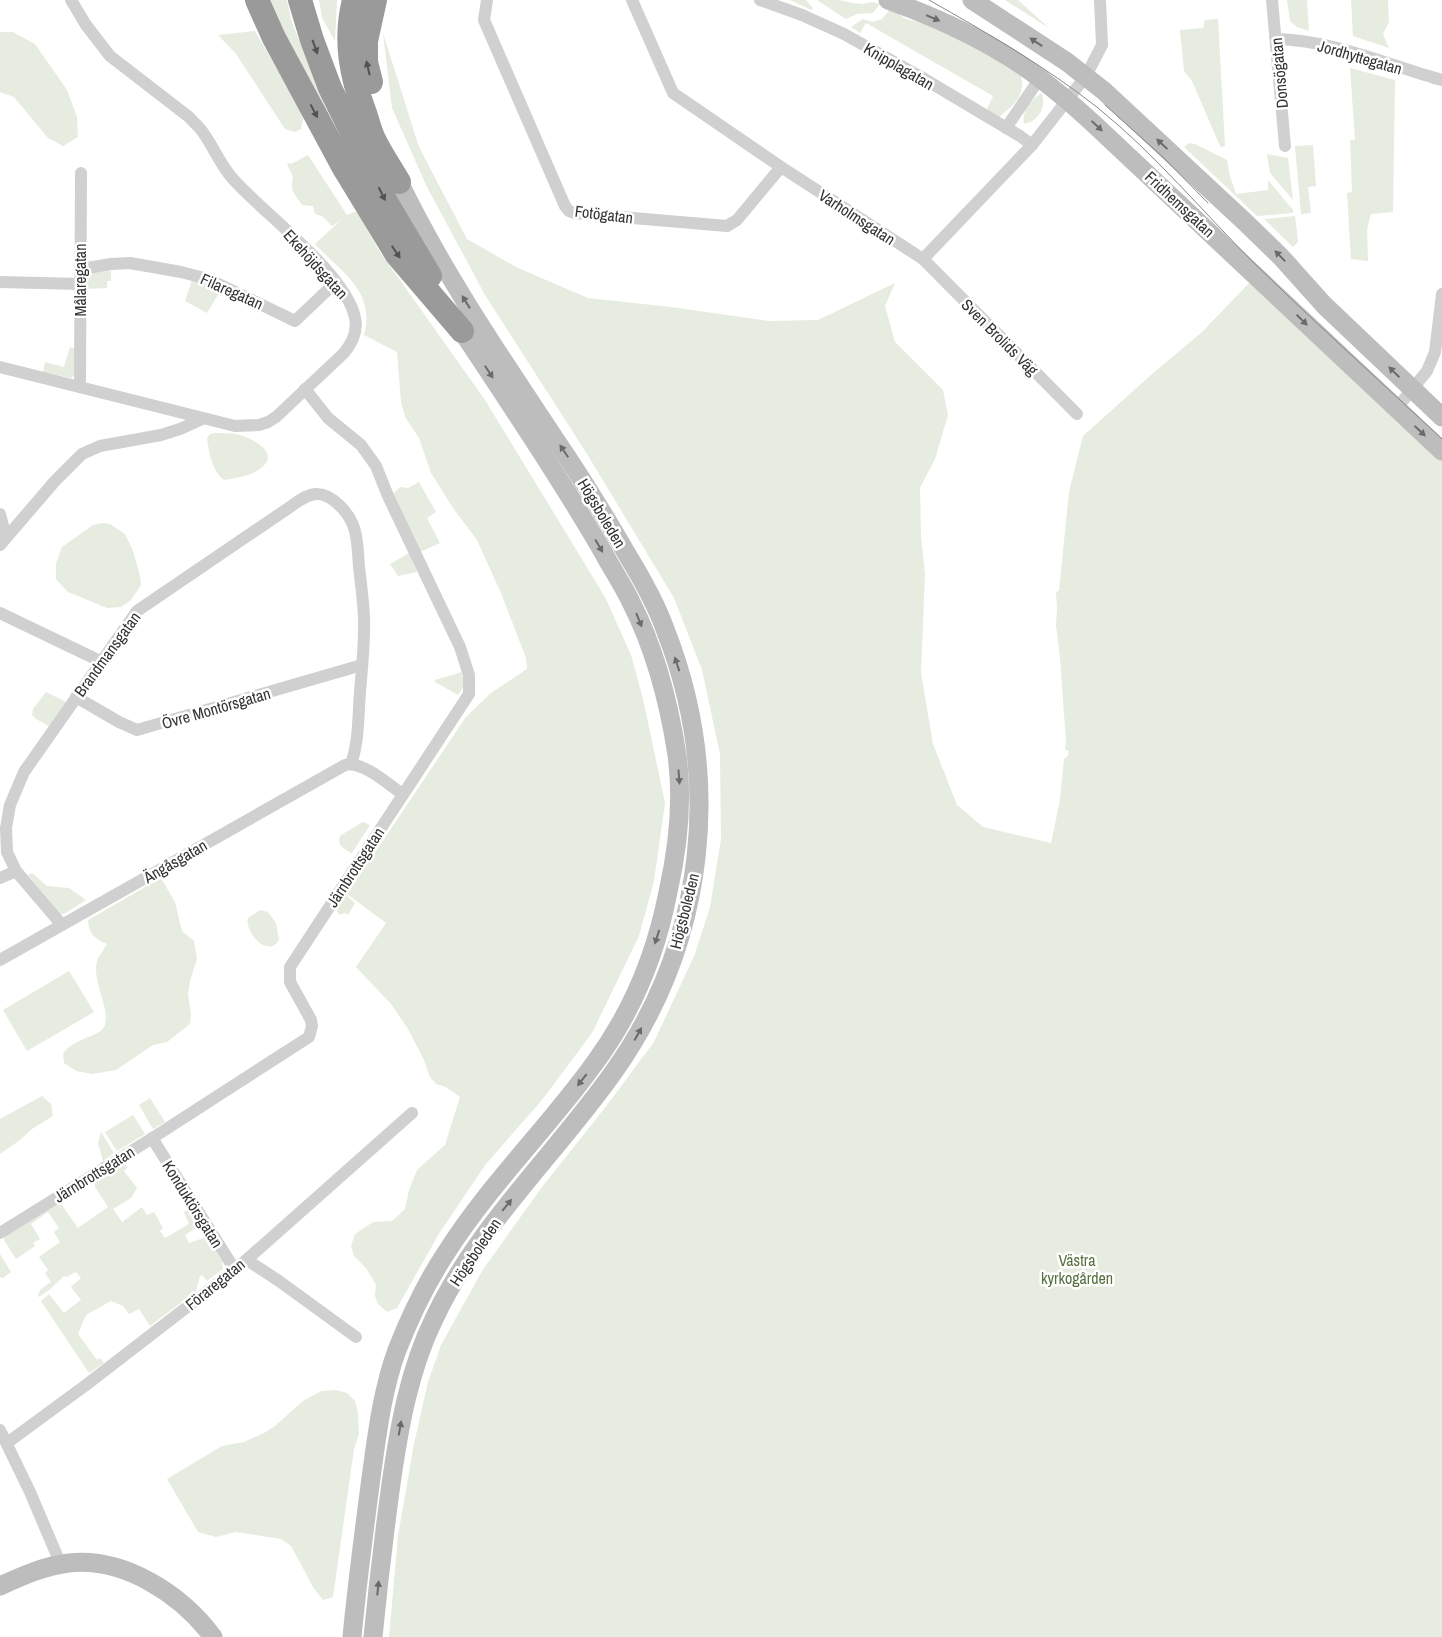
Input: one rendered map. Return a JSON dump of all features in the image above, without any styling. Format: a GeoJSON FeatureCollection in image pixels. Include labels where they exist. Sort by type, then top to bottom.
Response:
{"type":"FeatureCollection","features":[{"type":"Feature","properties":{"kind":"highway"},"geometry":{"type":"LineString","coordinates":[[251,0],[274,38],[344,168],[397,255],[462,331]]}},
{"type":"Feature","properties":{"kind":"highway"},"geometry":{"type":"LineString","coordinates":[[257,0],[274,38]]}},
{"type":"Feature","properties":{"kind":"highway"},"geometry":{"type":"LineString","coordinates":[[300,0],[312,40],[330,88],[386,202],[462,331]]}},
{"type":"Feature","properties":{"kind":"highway"},"geometry":{"type":"LineString","coordinates":[[354,0],[349,18],[349,42],[350,63],[356,88],[373,139],[399,182]]}},
{"type":"Feature","properties":{"kind":"highway"},"geometry":{"type":"LineString","coordinates":[[375,0],[368,25],[366,62],[399,182]]}},
{"type":"Feature","properties":{"kind":"main road","name":"Fridhemsgatan"},"geometry":{"type":"LineString","coordinates":[[888,0],[953,27],[1010,57],[1040,78],[1068,101],[1228,249],[1442,451]]}},
{"type":"Feature","properties":{"kind":"main road","name":"Fridhemsgatan"},"geometry":{"type":"LineString","coordinates":[[972,0],[1086,76],[1142,124],[1246,222],[1281,257],[1324,305],[1442,417]]}},
{"type":"Feature","properties":{"kind":"main road","name":"Högsboleden"},"geometry":{"type":"LineString","coordinates":[[373,1637],[384,1530],[396,1451],[407,1397],[423,1345],[434,1318],[474,1249],[494,1221],[615,1070],[653,1007],[679,938],[692,889],[700,807],[698,760],[693,724],[681,677],[665,628],[655,606],[600,507],[511,373],[443,265],[399,182]]}},
{"type":"Feature","properties":{"kind":"main road","name":"Högsboleden"},"geometry":{"type":"LineString","coordinates":[[352,1637],[360,1560],[378,1428],[389,1376],[398,1349],[432,1276],[447,1251],[493,1188],[594,1064],[614,1035],[653,951],[662,921],[675,860],[678,830],[680,791],[677,758],[668,708],[649,645],[632,604],[582,515],[462,331]]}},
{"type":"Feature","properties":{"kind":"main road"},"geometry":{"type":"LineString","coordinates":[[0,1586],[33,1572],[61,1565],[76,1563],[118,1569],[143,1579],[177,1600],[213,1637]]}},
{"type":"Feature","properties":{"kind":"street","name":"Ekehöjdsgatan"},"geometry":{"type":"LineString","coordinates":[[0,367],[143,402],[202,419],[235,426],[259,425],[276,418],[344,353],[355,333],[356,318],[351,303],[336,282],[312,255],[231,177],[200,128],[189,117],[110,56],[85,24],[71,0]]}},
{"type":"Feature","properties":{"kind":"street","name":"Fotögatan"},"geometry":{"type":"LineString","coordinates":[[486,0],[484,20],[565,206],[569,211],[574,213],[727,226],[737,220],[781,167]]}},
{"type":"Feature","properties":{"kind":"street","name":"Varholmsgatan"},"geometry":{"type":"LineString","coordinates":[[632,0],[673,93],[781,167],[923,259]]}},
{"type":"Feature","properties":{"kind":"street","name":"Knipplagatan"},"geometry":{"type":"LineString","coordinates":[[760,0],[802,15],[844,34],[921,77],[1032,145]]}},
{"type":"Feature","properties":{"kind":"street"},"geometry":{"type":"LineString","coordinates":[[923,259],[1032,145],[1086,76],[1102,45],[1100,0]]}},
{"type":"Feature","properties":{"kind":"street","name":"Donsögatan"},"geometry":{"type":"LineString","coordinates":[[1272,0],[1285,146]]}},
{"type":"Feature","properties":{"kind":"street","name":"Jordhyttegatan"},"geometry":{"type":"LineString","coordinates":[[1276,40],[1294,40],[1328,46],[1442,80]]}},
{"type":"Feature","properties":{"kind":"street"},"geometry":{"type":"LineString","coordinates":[[1006,128],[1040,78]]}},
{"type":"Feature","properties":{"kind":"street","name":"Målaregatan"},"geometry":{"type":"LineString","coordinates":[[80,387],[81,173]]}},
{"type":"Feature","properties":{"kind":"street","name":"Sven Brolids Väg"},"geometry":{"type":"LineString","coordinates":[[923,259],[1077,414]]}},
{"type":"Feature","properties":{"kind":"street","name":"Filaregatan"},"geometry":{"type":"LineString","coordinates":[[81,269],[130,263],[182,272],[208,279],[295,321],[336,282]]}},
{"type":"Feature","properties":{"kind":"street"},"geometry":{"type":"LineString","coordinates":[[0,282],[80,284]]}},
{"type":"Feature","properties":{"kind":"street"},"geometry":{"type":"LineString","coordinates":[[1396,409],[1427,371],[1435,352],[1442,294]]}},
{"type":"Feature","properties":{"kind":"street","name":"Järnbrottsgatan"},"geometry":{"type":"LineString","coordinates":[[0,1233],[309,1037],[312,1026],[311,1020],[290,982],[290,967],[469,694],[468,670],[460,646],[370,456],[361,445],[328,418],[305,389]]}},
{"type":"Feature","properties":{"kind":"street"},"geometry":{"type":"LineString","coordinates":[[3,541],[82,454],[100,446],[180,430],[202,419]]}},
{"type":"Feature","properties":{"kind":"street","name":"Brandmansgatan"},"geometry":{"type":"LineString","coordinates":[[62,925],[16,871],[7,852],[6,828],[10,805],[24,772],[100,661],[143,605],[204,566],[301,499],[316,494],[324,495],[343,509],[354,526],[364,614],[362,665]]}},
{"type":"Feature","properties":{"kind":"street"},"geometry":{"type":"LineString","coordinates":[[0,514],[3,541]]}},
{"type":"Feature","properties":{"kind":"street"},"geometry":{"type":"LineString","coordinates":[[0,613],[100,661]]}},
{"type":"Feature","properties":{"kind":"street"},"geometry":{"type":"LineString","coordinates":[[362,665],[358,734],[351,764],[369,771],[402,794]]}},
{"type":"Feature","properties":{"kind":"street","name":"Övre Montörsgatan"},"geometry":{"type":"LineString","coordinates":[[76,697],[119,722],[137,730],[362,665]]}},
{"type":"Feature","properties":{"kind":"street","name":"Ängåsgatan"},"geometry":{"type":"LineString","coordinates":[[0,960],[345,765],[351,764]]}},
{"type":"Feature","properties":{"kind":"street"},"geometry":{"type":"LineString","coordinates":[[0,878],[16,871]]}},
{"type":"Feature","properties":{"kind":"street","name":"Föraregatan"},"geometry":{"type":"LineString","coordinates":[[7,1443],[73,1395],[235,1270],[412,1113]]}},
{"type":"Feature","properties":{"kind":"street","name":"Konduktörsgatan"},"geometry":{"type":"LineString","coordinates":[[152,1138],[235,1270]]}},
{"type":"Feature","properties":{"kind":"street"},"geometry":{"type":"LineString","coordinates":[[247,1260],[356,1337]]}},
{"type":"Feature","properties":{"kind":"street"},"geometry":{"type":"LineString","coordinates":[[0,1430],[61,1565]]}},
{"type":"Feature","properties":{"kind":"green space"},"geometry":{"type":"Polygon","coordinates":[[[267,0],[287,0],[291,20],[330,116],[326,117],[267,0]]]}},
{"type":"Feature","properties":{"kind":"green space"},"geometry":{"type":"Polygon","coordinates":[[[319,0],[337,0],[335,41],[322,18],[319,0]]]}},
{"type":"Feature","properties":{"kind":"green space"},"geometry":{"type":"Polygon","coordinates":[[[790,0],[806,0],[813,8],[811,10],[790,0]]]}},
{"type":"Feature","properties":{"kind":"green space"},"geometry":{"type":"Polygon","coordinates":[[[817,0],[880,4],[873,13],[857,14],[846,19],[817,0]]]}},
{"type":"Feature","properties":{"kind":"green space"},"geometry":{"type":"Polygon","coordinates":[[[1005,0],[1018,0],[1049,28],[1005,0]]]}},
{"type":"Feature","properties":{"kind":"green space"},"geometry":{"type":"Polygon","coordinates":[[[1287,0],[1307,0],[1309,31],[1297,27],[1290,21],[1287,0]]]}},
{"type":"Feature","properties":{"kind":"green space"},"geometry":{"type":"Polygon","coordinates":[[[1351,0],[1388,0],[1389,22],[1383,34],[1389,48],[1353,36],[1351,0]]]}},
{"type":"Feature","properties":{"kind":"green space"},"geometry":{"type":"Polygon","coordinates":[[[891,8],[906,19],[926,24],[983,49],[1021,76],[1021,90],[1017,100],[998,118],[987,109],[993,96],[866,23],[860,33],[851,27],[863,19],[873,22],[882,19],[891,8]]]}},
{"type":"Feature","properties":{"kind":"green space"},"geometry":{"type":"Polygon","coordinates":[[[1218,19],[1225,146],[1223,147],[1220,146],[1192,81],[1184,71],[1180,30],[1203,28],[1205,20],[1218,19]]]}},
{"type":"Feature","properties":{"kind":"green space"},"geometry":{"type":"Polygon","coordinates":[[[255,31],[300,109],[303,119],[301,129],[295,132],[285,129],[236,54],[218,35],[255,31]]]}},
{"type":"Feature","properties":{"kind":"green space"},"geometry":{"type":"Polygon","coordinates":[[[0,32],[13,32],[35,44],[67,90],[77,117],[78,137],[63,146],[48,138],[14,97],[0,92],[0,32]]]}},
{"type":"Feature","properties":{"kind":"green space","name":"Västra kyrkogården"},"geometry":{"type":"Polygon","coordinates":[[[383,33],[419,147],[467,239],[518,268],[588,298],[671,307],[769,321],[818,320],[895,283],[885,306],[895,342],[943,390],[948,415],[935,459],[920,488],[921,536],[925,574],[921,673],[933,744],[957,805],[983,827],[1051,843],[1060,800],[1064,759],[1068,756],[1069,751],[1065,750],[1066,741],[1056,625],[1056,592],[1059,591],[1069,492],[1083,436],[1202,332],[1252,280],[1442,460],[1442,1637],[389,1637],[398,1536],[414,1444],[428,1382],[441,1345],[482,1271],[542,1187],[654,1042],[695,954],[710,907],[721,839],[720,754],[702,670],[674,598],[587,454],[485,295],[427,187],[392,108],[383,33]]]}},
{"type":"Feature","properties":{"kind":"green space"},"geometry":{"type":"Polygon","coordinates":[[[1350,68],[1395,80],[1393,212],[1371,214],[1367,229],[1368,261],[1351,259],[1347,193],[1352,192],[1350,140],[1355,140],[1350,68]]]}},
{"type":"Feature","properties":{"kind":"green space"},"geometry":{"type":"Polygon","coordinates":[[[1042,93],[1043,103],[1040,113],[1034,120],[1024,124],[1024,115],[1028,106],[1042,93]]]}},
{"type":"Feature","properties":{"kind":"green space"},"geometry":{"type":"Polygon","coordinates":[[[1189,143],[1195,144],[1227,160],[1236,194],[1268,190],[1268,180],[1293,210],[1293,213],[1257,216],[1184,147],[1189,143]]]}},
{"type":"Feature","properties":{"kind":"green space"},"geometry":{"type":"Polygon","coordinates":[[[1313,145],[1316,186],[1308,187],[1311,213],[1301,214],[1295,146],[1313,145]]]}},
{"type":"Feature","properties":{"kind":"green space"},"geometry":{"type":"Polygon","coordinates":[[[1267,154],[1288,158],[1293,200],[1270,173],[1267,154]]]}},
{"type":"Feature","properties":{"kind":"green space"},"geometry":{"type":"Polygon","coordinates":[[[308,155],[347,215],[357,211],[378,249],[485,400],[605,597],[631,655],[643,699],[665,803],[654,881],[639,936],[592,1033],[542,1100],[486,1164],[440,1232],[397,1308],[387,1312],[378,1304],[375,1296],[376,1285],[366,1268],[354,1256],[351,1246],[355,1234],[373,1222],[392,1221],[405,1209],[409,1190],[417,1170],[445,1145],[460,1097],[446,1087],[436,1084],[430,1077],[424,1060],[408,1029],[391,1004],[356,967],[386,923],[347,894],[466,717],[491,693],[527,669],[526,658],[501,593],[477,540],[453,508],[431,473],[419,438],[405,417],[401,402],[397,352],[364,335],[365,306],[361,294],[345,273],[315,244],[342,219],[332,226],[322,216],[315,214],[313,206],[302,205],[293,192],[293,177],[287,164],[291,164],[308,155]]]}},
{"type":"Feature","properties":{"kind":"green space"},"geometry":{"type":"Polygon","coordinates":[[[1295,216],[1298,242],[1293,247],[1264,219],[1295,216]]]}},
{"type":"Feature","properties":{"kind":"green space"},"geometry":{"type":"Polygon","coordinates":[[[111,271],[111,281],[107,281],[107,288],[85,289],[86,275],[91,272],[111,271]]]}},
{"type":"Feature","properties":{"kind":"green space"},"geometry":{"type":"Polygon","coordinates":[[[192,280],[221,290],[207,313],[185,301],[192,280]]]}},
{"type":"Feature","properties":{"kind":"green space"},"geometry":{"type":"Polygon","coordinates":[[[70,347],[75,349],[75,375],[71,378],[43,372],[45,362],[64,367],[70,347]]]}},
{"type":"Feature","properties":{"kind":"green space"},"geometry":{"type":"Polygon","coordinates":[[[210,434],[236,434],[249,438],[262,446],[266,451],[268,456],[267,462],[253,473],[224,480],[214,466],[207,438],[210,434]]]}},
{"type":"Feature","properties":{"kind":"green space"},"geometry":{"type":"Polygon","coordinates":[[[419,482],[436,512],[427,518],[440,543],[420,552],[392,495],[400,487],[408,488],[419,482]]]}},
{"type":"Feature","properties":{"kind":"green space"},"geometry":{"type":"Polygon","coordinates":[[[110,524],[125,534],[133,551],[140,576],[141,585],[130,601],[121,607],[107,608],[68,592],[56,579],[56,564],[62,547],[93,525],[110,524]]]}},
{"type":"Feature","properties":{"kind":"green space"},"geometry":{"type":"Polygon","coordinates":[[[409,553],[417,572],[398,576],[390,564],[409,553]]]}},
{"type":"Feature","properties":{"kind":"green space"},"geometry":{"type":"Polygon","coordinates":[[[462,672],[464,686],[458,695],[435,682],[435,680],[462,672]]]}},
{"type":"Feature","properties":{"kind":"green space"},"geometry":{"type":"Polygon","coordinates":[[[46,692],[66,702],[49,726],[32,715],[33,709],[46,692]]]}},
{"type":"Feature","properties":{"kind":"green space"},"geometry":{"type":"Polygon","coordinates":[[[363,822],[370,825],[352,853],[341,846],[339,838],[363,822]]]}},
{"type":"Feature","properties":{"kind":"green space"},"geometry":{"type":"Polygon","coordinates":[[[32,873],[47,886],[69,888],[86,900],[64,914],[60,914],[28,875],[32,873]]]}},
{"type":"Feature","properties":{"kind":"green space"},"geometry":{"type":"Polygon","coordinates":[[[161,878],[175,902],[182,931],[194,941],[197,959],[188,994],[191,1014],[190,1024],[167,1042],[153,1045],[116,1070],[92,1074],[76,1071],[64,1063],[63,1054],[73,1044],[101,1031],[106,1020],[96,969],[97,961],[107,944],[93,935],[88,920],[161,878]]]}},
{"type":"Feature","properties":{"kind":"green space"},"geometry":{"type":"Polygon","coordinates":[[[346,895],[355,903],[348,915],[345,913],[339,915],[336,908],[346,895]]]}},
{"type":"Feature","properties":{"kind":"green space"},"geometry":{"type":"Polygon","coordinates":[[[260,910],[268,912],[276,923],[279,940],[269,947],[263,945],[253,936],[248,924],[248,918],[260,910]]]}},
{"type":"Feature","properties":{"kind":"green space"},"geometry":{"type":"Polygon","coordinates":[[[69,971],[94,1012],[27,1051],[3,1010],[69,971]]]}},
{"type":"Feature","properties":{"kind":"green space"},"geometry":{"type":"Polygon","coordinates":[[[42,1096],[51,1104],[53,1116],[32,1129],[0,1154],[0,1119],[42,1096]]]}},
{"type":"Feature","properties":{"kind":"green space"},"geometry":{"type":"Polygon","coordinates":[[[150,1098],[165,1122],[153,1129],[139,1105],[150,1098]]]}},
{"type":"Feature","properties":{"kind":"green space"},"geometry":{"type":"Polygon","coordinates":[[[133,1115],[145,1134],[117,1151],[105,1132],[133,1115]]]}},
{"type":"Feature","properties":{"kind":"green space"},"geometry":{"type":"Polygon","coordinates":[[[101,1132],[114,1153],[103,1161],[98,1143],[101,1132]]]}},
{"type":"Feature","properties":{"kind":"green space"},"geometry":{"type":"Polygon","coordinates":[[[124,1163],[127,1168],[124,1171],[137,1188],[131,1198],[113,1209],[122,1222],[142,1207],[147,1215],[154,1212],[163,1228],[160,1231],[165,1238],[189,1224],[184,1212],[188,1210],[198,1227],[185,1235],[189,1243],[206,1237],[222,1261],[223,1269],[207,1281],[202,1275],[200,1276],[196,1291],[150,1326],[139,1309],[129,1314],[123,1306],[111,1301],[86,1315],[78,1334],[97,1360],[100,1358],[104,1363],[89,1373],[41,1301],[49,1294],[64,1313],[81,1300],[71,1287],[81,1278],[76,1272],[66,1277],[64,1276],[49,1290],[39,1297],[38,1295],[41,1289],[51,1282],[45,1273],[48,1270],[39,1257],[60,1242],[54,1232],[59,1228],[48,1212],[31,1224],[40,1239],[33,1243],[35,1246],[16,1259],[4,1240],[5,1236],[59,1201],[78,1228],[108,1207],[95,1187],[95,1181],[124,1163]]]}},
{"type":"Feature","properties":{"kind":"green space"},"geometry":{"type":"Polygon","coordinates":[[[0,1254],[11,1272],[3,1278],[0,1277],[0,1254]]]}},
{"type":"Feature","properties":{"kind":"green space"},"geometry":{"type":"Polygon","coordinates":[[[336,1390],[347,1393],[355,1401],[358,1413],[359,1434],[354,1449],[333,1597],[323,1600],[313,1587],[291,1546],[281,1539],[236,1532],[216,1537],[198,1532],[167,1479],[222,1446],[244,1442],[264,1433],[275,1426],[303,1401],[321,1391],[336,1390]]]}},
{"type":"Feature","properties":{"kind":"tram line"},"geometry":{"type":"LineString","coordinates":[[929,0],[1037,64],[1098,108],[1139,144],[1277,285],[1442,439]]}},
{"type":"Feature","properties":{"kind":"tram line"},"geometry":{"type":"LineString","coordinates":[[1105,105],[1163,157],[1208,203]]}}]}
